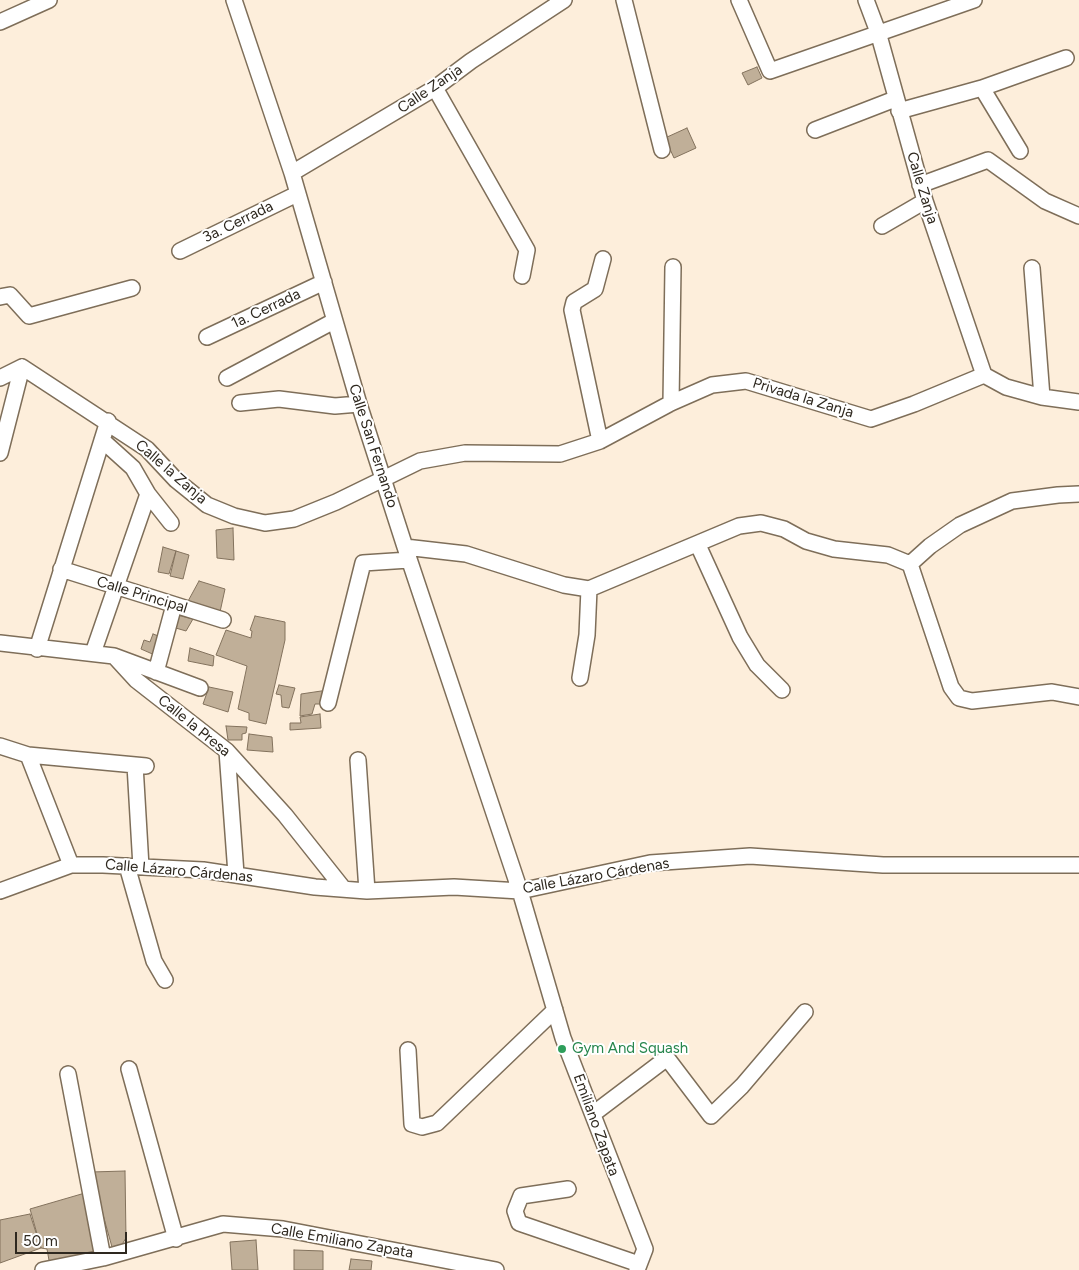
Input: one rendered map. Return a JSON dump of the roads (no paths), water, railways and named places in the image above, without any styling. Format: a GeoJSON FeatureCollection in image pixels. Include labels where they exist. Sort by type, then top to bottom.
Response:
{"type":"FeatureCollection","features":[{"type":"Feature","properties":{"kind":"street"},"geometry":{"type":"LineString","coordinates":[[0,22],[49,0]]}},
{"type":"Feature","properties":{"kind":"street","name":"Calle San Fernando"},"geometry":{"type":"LineString","coordinates":[[234,0],[292,173],[359,404],[407,554],[520,890]]}},
{"type":"Feature","properties":{"kind":"street","name":"Calle Zanja"},"geometry":{"type":"LineString","coordinates":[[292,173],[436,88],[471,61],[564,0]]}},
{"type":"Feature","properties":{"kind":"street"},"geometry":{"type":"LineString","coordinates":[[624,0],[662,150]]}},
{"type":"Feature","properties":{"kind":"street"},"geometry":{"type":"LineString","coordinates":[[738,0],[770,71],[974,0]]}},
{"type":"Feature","properties":{"kind":"street","name":"Calle Zanja"},"geometry":{"type":"LineString","coordinates":[[866,0],[878,32],[925,201],[984,375]]}},
{"type":"Feature","properties":{"kind":"street"},"geometry":{"type":"LineString","coordinates":[[815,130],[897,105],[982,88],[1066,58]]}},
{"type":"Feature","properties":{"kind":"street"},"geometry":{"type":"LineString","coordinates":[[436,88],[526,250],[522,276]]}},
{"type":"Feature","properties":{"kind":"street"},"geometry":{"type":"LineString","coordinates":[[982,88],[1020,151]]}},
{"type":"Feature","properties":{"kind":"street"},"geometry":{"type":"LineString","coordinates":[[920,185],[988,160],[1045,201],[1079,216]]}},
{"type":"Feature","properties":{"kind":"street","name":"3a. Cerrada"},"geometry":{"type":"LineString","coordinates":[[180,251],[297,194]]}},
{"type":"Feature","properties":{"kind":"street"},"geometry":{"type":"LineString","coordinates":[[882,226],[925,201]]}},
{"type":"Feature","properties":{"kind":"street"},"geometry":{"type":"LineString","coordinates":[[600,441],[572,310],[574,302],[595,289],[603,259]]}},
{"type":"Feature","properties":{"kind":"street"},"geometry":{"type":"LineString","coordinates":[[671,403],[673,266]]}},
{"type":"Feature","properties":{"kind":"street"},"geometry":{"type":"LineString","coordinates":[[1032,268],[1042,397]]}},
{"type":"Feature","properties":{"kind":"street","name":"1a. Cerrada"},"geometry":{"type":"LineString","coordinates":[[207,337],[324,282]]}},
{"type":"Feature","properties":{"kind":"street"},"geometry":{"type":"LineString","coordinates":[[0,297],[10,295],[29,316],[132,288]]}},
{"type":"Feature","properties":{"kind":"street"},"geometry":{"type":"LineString","coordinates":[[227,378],[334,321]]}},
{"type":"Feature","properties":{"kind":"street"},"geometry":{"type":"LineString","coordinates":[[0,378],[22,367]]}},
{"type":"Feature","properties":{"kind":"street"},"geometry":{"type":"LineString","coordinates":[[0,453],[22,367]]}},
{"type":"Feature","properties":{"kind":"street","name":"Calle la Zanja"},"geometry":{"type":"LineString","coordinates":[[22,367],[108,421],[147,449],[176,480],[207,505],[234,516],[265,523],[294,519],[384,479]]}},
{"type":"Feature","properties":{"kind":"street"},"geometry":{"type":"LineString","coordinates":[[984,375],[1006,387],[1042,397],[1079,402]]}},
{"type":"Feature","properties":{"kind":"street","name":"Privada la Zanja"},"geometry":{"type":"LineString","coordinates":[[384,479],[420,461],[465,453],[560,454],[600,441],[671,403],[712,385],[746,381],[871,419],[914,404],[984,375]]}},
{"type":"Feature","properties":{"kind":"street"},"geometry":{"type":"LineString","coordinates":[[240,403],[279,399],[335,406],[359,404]]}},
{"type":"Feature","properties":{"kind":"street"},"geometry":{"type":"LineString","coordinates":[[36,649],[108,421]]}},
{"type":"Feature","properties":{"kind":"street"},"geometry":{"type":"LineString","coordinates":[[102,440],[133,468],[148,494],[171,523]]}},
{"type":"Feature","properties":{"kind":"street"},"geometry":{"type":"LineString","coordinates":[[94,653],[114,586],[148,494]]}},
{"type":"Feature","properties":{"kind":"street"},"geometry":{"type":"LineString","coordinates":[[910,564],[930,546],[960,525],[1012,501],[1058,494],[1079,494]]}},
{"type":"Feature","properties":{"kind":"street"},"geometry":{"type":"LineString","coordinates":[[328,703],[363,563],[407,554],[466,554],[564,585],[589,589],[632,569],[698,545],[739,526],[761,523],[824,546],[888,555],[910,564],[951,687],[959,698],[972,701],[1052,692],[1079,697]]}},
{"type":"Feature","properties":{"kind":"street"},"geometry":{"type":"LineString","coordinates":[[698,545],[740,637],[757,665],[782,690]]}},
{"type":"Feature","properties":{"kind":"street","name":"Calle Principal"},"geometry":{"type":"LineString","coordinates":[[61,569],[223,620]]}},
{"type":"Feature","properties":{"kind":"street"},"geometry":{"type":"LineString","coordinates":[[580,678],[587,635],[589,589]]}},
{"type":"Feature","properties":{"kind":"street"},"geometry":{"type":"LineString","coordinates":[[156,672],[174,605]]}},
{"type":"Feature","properties":{"kind":"street"},"geometry":{"type":"LineString","coordinates":[[0,643],[36,649],[114,656],[200,688]]}},
{"type":"Feature","properties":{"kind":"street","name":"Calle la Presa"},"geometry":{"type":"LineString","coordinates":[[114,656],[136,680],[227,751],[285,815],[343,888]]}},
{"type":"Feature","properties":{"kind":"street"},"geometry":{"type":"LineString","coordinates":[[0,746],[28,756],[140,765],[134,866],[154,961],[165,980]]}},
{"type":"Feature","properties":{"kind":"street"},"geometry":{"type":"LineString","coordinates":[[227,751],[236,874]]}},
{"type":"Feature","properties":{"kind":"street"},"geometry":{"type":"LineString","coordinates":[[28,756],[71,865]]}},
{"type":"Feature","properties":{"kind":"street"},"geometry":{"type":"LineString","coordinates":[[358,760],[367,891]]}},
{"type":"Feature","properties":{"kind":"street","name":"Calle Lázaro Cárdenas"},"geometry":{"type":"LineString","coordinates":[[0,891],[71,865],[134,866],[236,874],[315,887],[367,891],[454,887],[520,890],[650,862],[750,856],[883,865],[1079,865]]}},
{"type":"Feature","properties":{"kind":"street","name":"Emiliano Zapata"},"geometry":{"type":"LineString","coordinates":[[520,890],[555,1010],[645,1249],[638,1267]]}},
{"type":"Feature","properties":{"kind":"street"},"geometry":{"type":"LineString","coordinates":[[408,1050],[412,1124],[422,1127],[437,1123],[555,1010]]}},
{"type":"Feature","properties":{"kind":"street"},"geometry":{"type":"LineString","coordinates":[[593,1114],[667,1058],[711,1116],[742,1086],[805,1012]]}},
{"type":"Feature","properties":{"kind":"street"},"geometry":{"type":"LineString","coordinates":[[129,1069],[176,1239]]}},
{"type":"Feature","properties":{"kind":"street"},"geometry":{"type":"LineString","coordinates":[[68,1074],[103,1258]]}},
{"type":"Feature","properties":{"kind":"street"},"geometry":{"type":"LineString","coordinates":[[568,1189],[521,1196],[516,1211],[519,1223],[638,1267]]}},
{"type":"Feature","properties":{"kind":"street","name":"Calle Emiliano Zapata"},"geometry":{"type":"LineString","coordinates":[[43,1270],[103,1258],[176,1239],[223,1224],[283,1228],[496,1270]]}},
{"type":"Feature","properties":{"kind":"place","name":"Gym And Squash"},"geometry":{"type":"Point","coordinates":[562,1049]}}]}
